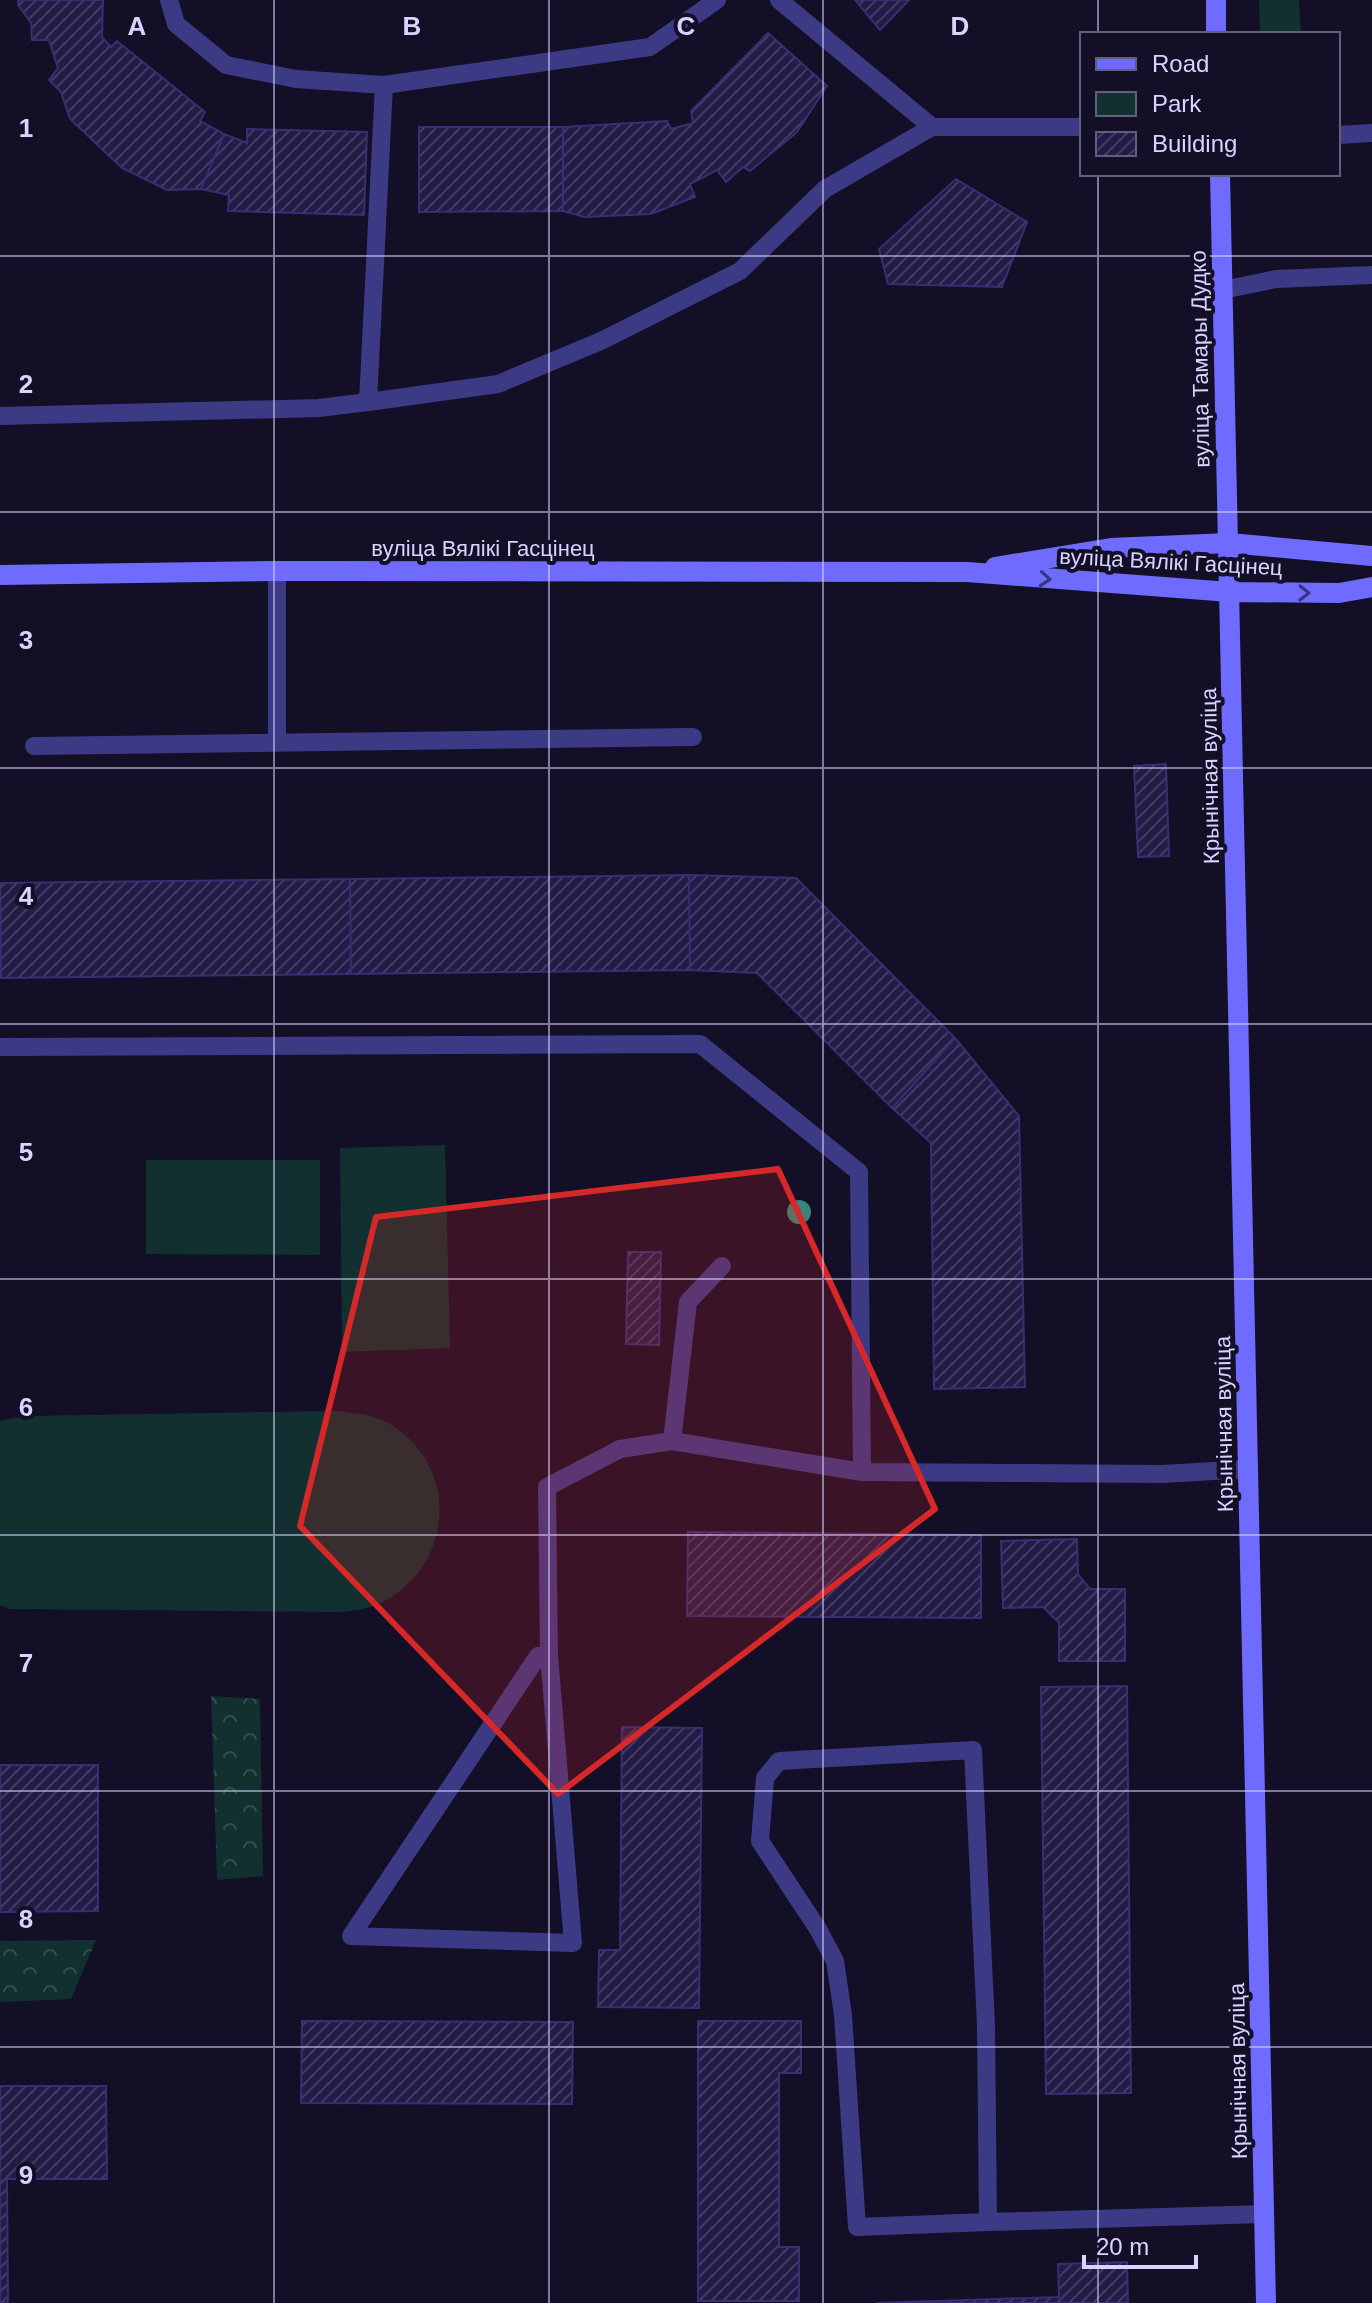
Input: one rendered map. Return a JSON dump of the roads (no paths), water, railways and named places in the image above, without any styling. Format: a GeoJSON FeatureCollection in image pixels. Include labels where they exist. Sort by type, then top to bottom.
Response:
{"type":"FeatureCollection","features":[{"type":"Feature","properties":{"kind":"street"},"geometry":{"type":"LineString","coordinates":[[1216,0],[1216,32]]}},
{"type":"Feature","properties":{"kind":"street","name":"вуліца Тамары Дудко"},"geometry":{"type":"LineString","coordinates":[[1220,176],[1229,543]]}},
{"type":"Feature","properties":{"kind":"street","name":"вуліца Вялікі Гасцінец"},"geometry":{"type":"LineString","coordinates":[[967,572],[1111,548],[1229,543],[1372,556]]}},
{"type":"Feature","properties":{"kind":"street","name":"Крынічная вуліца"},"geometry":{"type":"LineString","coordinates":[[1229,543],[1266,2303]]}},
{"type":"Feature","properties":{"kind":"street","name":"вуліца Вялікі Гасцінец"},"geometry":{"type":"LineString","coordinates":[[0,575],[277,571],[967,572],[1230,592],[1339,593],[1372,587]]}},
{"type":"Feature","properties":{"kind":"lane"},"geometry":{"type":"LineString","coordinates":[[169,0],[176,24],[226,65],[296,79],[384,85],[650,47],[717,0]]}},
{"type":"Feature","properties":{"kind":"lane"},"geometry":{"type":"LineString","coordinates":[[779,0],[932,127]]}},
{"type":"Feature","properties":{"kind":"lane"},"geometry":{"type":"LineString","coordinates":[[368,402],[384,85]]}},
{"type":"Feature","properties":{"kind":"lane"},"geometry":{"type":"LineString","coordinates":[[0,416],[319,408],[498,384],[601,341],[740,271],[825,189],[932,127],[1080,127]]}},
{"type":"Feature","properties":{"kind":"lane"},"geometry":{"type":"LineString","coordinates":[[1340,135],[1372,133]]}},
{"type":"Feature","properties":{"kind":"lane"},"geometry":{"type":"LineString","coordinates":[[1223,290],[1276,279],[1372,275]]}},
{"type":"Feature","properties":{"kind":"lane"},"geometry":{"type":"LineString","coordinates":[[277,571],[277,741]]}},
{"type":"Feature","properties":{"kind":"lane"},"geometry":{"type":"LineString","coordinates":[[34,746],[693,737]]}},
{"type":"Feature","properties":{"kind":"lane"},"geometry":{"type":"LineString","coordinates":[[0,1047],[700,1044],[859,1172],[862,1472]]}},
{"type":"Feature","properties":{"kind":"lane"},"geometry":{"type":"LineString","coordinates":[[672,1441],[688,1302],[722,1266]]}},
{"type":"Feature","properties":{"kind":"lane"},"geometry":{"type":"LineString","coordinates":[[549,1656],[538,1656],[351,1936],[573,1943],[549,1656],[547,1487],[620,1449],[672,1441],[862,1472],[1163,1474],[1249,1469]]}},
{"type":"Feature","properties":{"kind":"lane"},"geometry":{"type":"LineString","coordinates":[[988,2222],[986,2026],[973,1750],[779,1761],[765,1778],[760,1841],[818,1929],[835,1961],[843,2015],[857,2227],[1265,2214]]}}]}
